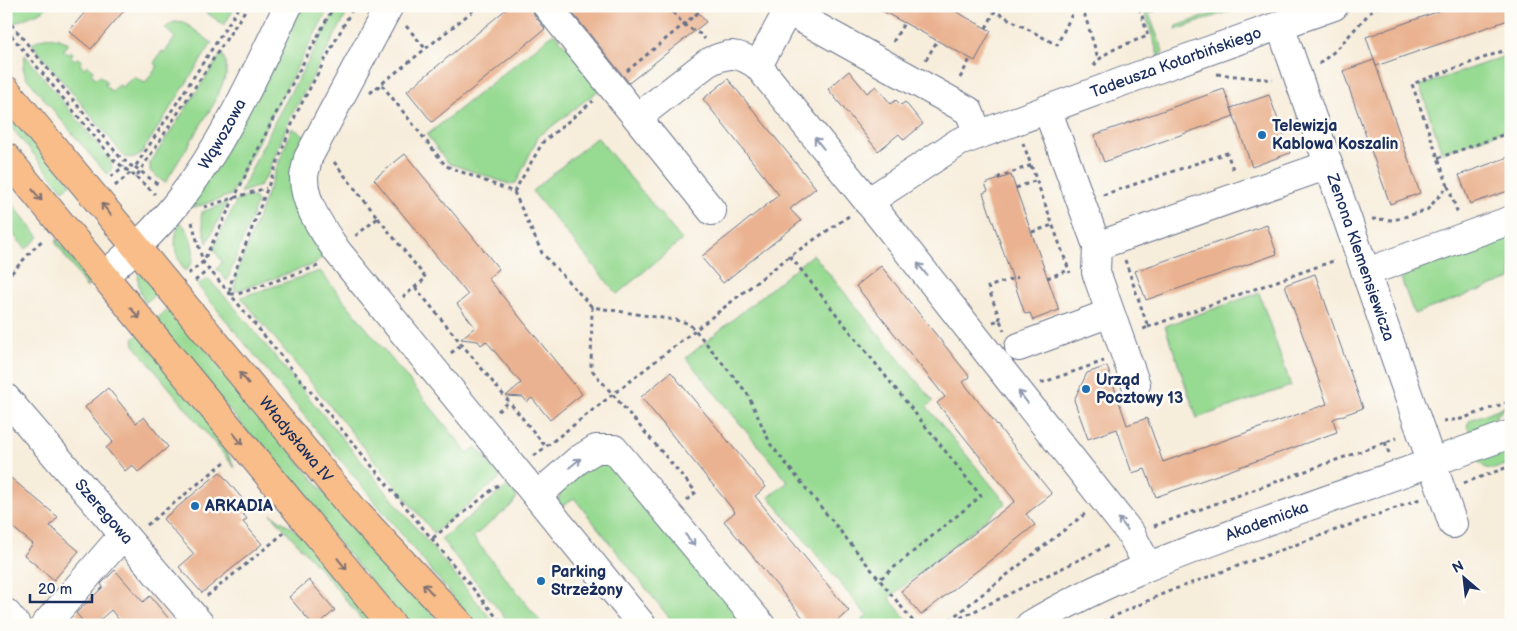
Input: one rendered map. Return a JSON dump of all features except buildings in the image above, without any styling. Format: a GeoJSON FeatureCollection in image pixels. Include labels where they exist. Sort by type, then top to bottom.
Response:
{"type":"FeatureCollection","features":[{"type":"Feature","properties":{"kind":"main road","name":"Władysława IV"},"geometry":{"type":"LineString","coordinates":[[6,90],[354,510],[461,625]]}},
{"type":"Feature","properties":{"kind":"main road"},"geometry":{"type":"LineString","coordinates":[[6,157],[392,625]]}},
{"type":"Feature","properties":{"kind":"street"},"geometry":{"type":"LineString","coordinates":[[547,6],[617,81],[638,117],[712,210]]}},
{"type":"Feature","properties":{"kind":"street","name":"Tadeusza Kotarbińskiego"},"geometry":{"type":"LineString","coordinates":[[868,202],[959,142],[978,134],[1334,6]]}},
{"type":"Feature","properties":{"kind":"street","name":"Wąwozowa"},"geometry":{"type":"LineString","coordinates":[[137,247],[172,209],[197,175],[262,62],[284,8]]}},
{"type":"Feature","properties":{"kind":"street"},"geometry":{"type":"LineString","coordinates":[[758,66],[789,9],[969,111],[978,134]]}},
{"type":"Feature","properties":{"kind":"street"},"geometry":{"type":"LineString","coordinates":[[395,13],[316,140],[308,158],[304,179],[309,203],[319,225],[386,310],[642,625]]}},
{"type":"Feature","properties":{"kind":"street","name":"Zenona Klemensiewicza"},"geometry":{"type":"LineString","coordinates":[[1280,25],[1367,272],[1435,421],[1433,461],[1453,524]]}},
{"type":"Feature","properties":{"kind":"street"},"geometry":{"type":"LineString","coordinates":[[638,117],[707,62],[720,56],[737,55],[748,59],[758,66],[1104,499],[1131,534],[1148,566]]}},
{"type":"Feature","properties":{"kind":"street"},"geometry":{"type":"LineString","coordinates":[[1047,110],[1097,246],[1096,272],[1136,385]]}},
{"type":"Feature","properties":{"kind":"street"},"geometry":{"type":"LineString","coordinates":[[1097,246],[1328,165]]}},
{"type":"Feature","properties":{"kind":"street"},"geometry":{"type":"LineString","coordinates":[[1367,272],[1511,220]]}},
{"type":"Feature","properties":{"kind":"street"},"geometry":{"type":"LineString","coordinates":[[104,276],[137,247]]}},
{"type":"Feature","properties":{"kind":"street"},"geometry":{"type":"LineString","coordinates":[[1019,347],[1110,314]]}},
{"type":"Feature","properties":{"kind":"street","name":"Szeregowa"},"geometry":{"type":"LineString","coordinates":[[6,398],[133,531],[201,613]]}},
{"type":"Feature","properties":{"kind":"street","name":"Akademicka"},"geometry":{"type":"LineString","coordinates":[[1030,625],[1148,566],[1511,434]]}},
{"type":"Feature","properties":{"kind":"street"},"geometry":{"type":"LineString","coordinates":[[538,495],[578,460],[596,449],[614,450],[761,625]]}},
{"type":"Feature","properties":{"kind":"street"},"geometry":{"type":"LineString","coordinates":[[45,625],[133,531]]}},
{"type":"Feature","properties":{"kind":"street"},"geometry":{"type":"LineString","coordinates":[[6,613],[16,625]]}},
{"type":"Feature","properties":{"kind":"path"},"geometry":{"type":"LineString","coordinates":[[6,11],[12,6]]}},
{"type":"Feature","properties":{"kind":"path"},"geometry":{"type":"LineString","coordinates":[[6,18],[119,156],[133,167],[137,165],[240,6]]}},
{"type":"Feature","properties":{"kind":"path"},"geometry":{"type":"LineString","coordinates":[[6,29],[114,160],[136,177],[248,6]]}},
{"type":"Feature","properties":{"kind":"path"},"geometry":{"type":"LineString","coordinates":[[203,262],[273,120],[334,6]]}},
{"type":"Feature","properties":{"kind":"path"},"geometry":{"type":"LineString","coordinates":[[366,97],[479,6]]}},
{"type":"Feature","properties":{"kind":"path"},"geometry":{"type":"LineString","coordinates":[[668,6],[684,25],[700,34]]}},
{"type":"Feature","properties":{"kind":"path"},"geometry":{"type":"LineString","coordinates":[[514,192],[543,142],[706,6]]}},
{"type":"Feature","properties":{"kind":"path"},"geometry":{"type":"LineString","coordinates":[[985,6],[1057,45],[1076,6]]}},
{"type":"Feature","properties":{"kind":"path"},"geometry":{"type":"LineString","coordinates":[[1082,6],[1098,58]]}},
{"type":"Feature","properties":{"kind":"path"},"geometry":{"type":"LineString","coordinates":[[1139,6],[1148,36]]}},
{"type":"Feature","properties":{"kind":"path"},"geometry":{"type":"LineString","coordinates":[[1318,65],[1336,50],[1374,8],[1379,6]]}},
{"type":"Feature","properties":{"kind":"path"},"geometry":{"type":"LineString","coordinates":[[986,28],[995,12]]}},
{"type":"Feature","properties":{"kind":"path"},"geometry":{"type":"LineString","coordinates":[[395,13],[425,48]]}},
{"type":"Feature","properties":{"kind":"path"},"geometry":{"type":"LineString","coordinates":[[1466,237],[1412,84],[1511,48]]}},
{"type":"Feature","properties":{"kind":"path"},"geometry":{"type":"LineString","coordinates":[[382,85],[446,166],[514,192],[542,253],[592,307],[681,321],[689,324],[696,331],[747,392],[771,446],[916,625]]}},
{"type":"Feature","properties":{"kind":"path"},"geometry":{"type":"LineString","coordinates":[[1438,158],[1511,132]]}},
{"type":"Feature","properties":{"kind":"path"},"geometry":{"type":"LineString","coordinates":[[1020,135],[1072,278]]}},
{"type":"Feature","properties":{"kind":"path"},"geometry":{"type":"LineString","coordinates":[[1102,196],[1227,153],[1243,195]]}},
{"type":"Feature","properties":{"kind":"path"},"geometry":{"type":"LineString","coordinates":[[111,177],[128,163]]}},
{"type":"Feature","properties":{"kind":"path"},"geometry":{"type":"LineString","coordinates":[[999,180],[999,177],[1032,165]]}},
{"type":"Feature","properties":{"kind":"path"},"geometry":{"type":"LineString","coordinates":[[1016,188],[1037,180]]}},
{"type":"Feature","properties":{"kind":"path"},"geometry":{"type":"LineString","coordinates":[[1372,219],[1394,220],[1427,210],[1448,186]]}},
{"type":"Feature","properties":{"kind":"path"},"geometry":{"type":"LineString","coordinates":[[198,209],[266,188]]}},
{"type":"Feature","properties":{"kind":"path"},"geometry":{"type":"LineString","coordinates":[[432,538],[790,256],[868,202]]}},
{"type":"Feature","properties":{"kind":"path"},"geometry":{"type":"LineString","coordinates":[[1368,210],[1375,228]]}},
{"type":"Feature","properties":{"kind":"path"},"geometry":{"type":"LineString","coordinates":[[378,218],[426,278],[386,310]]}},
{"type":"Feature","properties":{"kind":"path"},"geometry":{"type":"LineString","coordinates":[[1032,232],[1053,225]]}},
{"type":"Feature","properties":{"kind":"path"},"geometry":{"type":"LineString","coordinates":[[194,227],[203,262],[208,270],[230,294],[503,625]]}},
{"type":"Feature","properties":{"kind":"path"},"geometry":{"type":"LineString","coordinates":[[6,279],[36,245],[42,241]]}},
{"type":"Feature","properties":{"kind":"path"},"geometry":{"type":"LineString","coordinates":[[790,256],[981,496],[880,579]]}},
{"type":"Feature","properties":{"kind":"path"},"geometry":{"type":"LineString","coordinates":[[1148,327],[1336,260]]}},
{"type":"Feature","properties":{"kind":"path"},"geometry":{"type":"LineString","coordinates":[[194,282],[208,270]]}},
{"type":"Feature","properties":{"kind":"path"},"geometry":{"type":"LineString","coordinates":[[1048,278],[1069,270]]}},
{"type":"Feature","properties":{"kind":"path"},"geometry":{"type":"LineString","coordinates":[[1000,320],[988,287],[1018,277]]}},
{"type":"Feature","properties":{"kind":"path"},"geometry":{"type":"LineString","coordinates":[[415,287],[546,447]]}},
{"type":"Feature","properties":{"kind":"path"},"geometry":{"type":"LineString","coordinates":[[592,307],[591,369],[613,395]]}},
{"type":"Feature","properties":{"kind":"path"},"geometry":{"type":"LineString","coordinates":[[944,625],[1131,534],[1435,421],[1461,418],[1511,401]]}},
{"type":"Feature","properties":{"kind":"path"},"geometry":{"type":"LineString","coordinates":[[133,531],[225,462]]}},
{"type":"Feature","properties":{"kind":"path"},"geometry":{"type":"LineString","coordinates":[[1095,625],[1166,592],[1511,466]]}},
{"type":"Feature","properties":{"kind":"path"},"geometry":{"type":"LineString","coordinates":[[944,625],[1104,499]]}},
{"type":"Feature","properties":{"kind":"path"},"geometry":{"type":"LineString","coordinates":[[201,613],[284,533]]}},
{"type":"Feature","properties":{"kind":"green space"},"geometry":{"type":"Polygon","coordinates":[[[19,6],[47,6],[43,11],[14,23],[11,15],[19,6]]]}},
{"type":"Feature","properties":{"kind":"green space"},"geometry":{"type":"Polygon","coordinates":[[[197,6],[236,6],[224,25],[197,6]]]}},
{"type":"Feature","properties":{"kind":"green space"},"geometry":{"type":"Polygon","coordinates":[[[302,6],[330,6],[231,195],[196,207],[190,206],[273,67],[302,6]]]}},
{"type":"Feature","properties":{"kind":"green space"},"geometry":{"type":"Polygon","coordinates":[[[338,6],[351,6],[290,118],[268,174],[259,186],[240,193],[275,121],[338,6]]]}},
{"type":"Feature","properties":{"kind":"green space"},"geometry":{"type":"Polygon","coordinates":[[[1143,6],[1156,6],[1157,10],[1149,14],[1163,51],[1159,58],[1143,6]]]}},
{"type":"Feature","properties":{"kind":"green space"},"geometry":{"type":"Polygon","coordinates":[[[1234,6],[1243,6],[1176,30],[1177,26],[1234,6]]]}},
{"type":"Feature","properties":{"kind":"green space"},"geometry":{"type":"Polygon","coordinates":[[[174,22],[185,23],[212,43],[141,154],[135,158],[125,157],[32,44],[46,38],[59,39],[69,43],[63,50],[68,54],[70,51],[73,53],[71,56],[75,60],[78,57],[82,61],[80,64],[84,68],[87,65],[94,71],[91,74],[96,78],[99,75],[107,82],[105,85],[112,92],[118,84],[122,87],[134,77],[145,83],[158,66],[154,63],[162,51],[165,52],[175,38],[165,28],[174,22]]]}},
{"type":"Feature","properties":{"kind":"green space"},"geometry":{"type":"Polygon","coordinates":[[[554,33],[603,87],[538,137],[516,183],[509,184],[448,163],[427,135],[554,33]]]}},
{"type":"Feature","properties":{"kind":"green space"},"geometry":{"type":"Polygon","coordinates":[[[222,53],[226,63],[226,75],[215,102],[165,183],[150,171],[150,163],[222,53]]]}},
{"type":"Feature","properties":{"kind":"green space"},"geometry":{"type":"Polygon","coordinates":[[[1511,54],[1511,128],[1442,153],[1420,86],[1511,54]]]}},
{"type":"Feature","properties":{"kind":"green space"},"geometry":{"type":"Polygon","coordinates":[[[25,55],[111,161],[112,169],[107,174],[26,77],[23,68],[25,55]]]}},
{"type":"Feature","properties":{"kind":"green space"},"geometry":{"type":"Polygon","coordinates":[[[6,105],[71,184],[63,190],[6,121],[6,105]]]}},
{"type":"Feature","properties":{"kind":"green space"},"geometry":{"type":"Polygon","coordinates":[[[292,128],[308,137],[327,254],[315,264],[236,291],[234,289],[238,270],[292,128]]]}},
{"type":"Feature","properties":{"kind":"green space"},"geometry":{"type":"Polygon","coordinates":[[[597,137],[682,240],[617,294],[532,191],[597,137]]]}},
{"type":"Feature","properties":{"kind":"green space"},"geometry":{"type":"Polygon","coordinates":[[[6,196],[39,237],[26,249],[6,226],[6,196]]]}},
{"type":"Feature","properties":{"kind":"green space"},"geometry":{"type":"Polygon","coordinates":[[[249,196],[255,198],[257,203],[227,281],[217,269],[222,262],[213,248],[237,200],[249,196]]]}},
{"type":"Feature","properties":{"kind":"green space"},"geometry":{"type":"Polygon","coordinates":[[[227,203],[207,243],[201,218],[202,212],[227,203]]]}},
{"type":"Feature","properties":{"kind":"green space"},"geometry":{"type":"Polygon","coordinates":[[[180,222],[189,235],[193,251],[192,262],[185,271],[178,259],[175,247],[177,229],[180,222]]]}},
{"type":"Feature","properties":{"kind":"green space"},"geometry":{"type":"Polygon","coordinates":[[[1511,229],[1511,279],[1414,314],[1398,270],[1511,229]]]}},
{"type":"Feature","properties":{"kind":"green space"},"geometry":{"type":"Polygon","coordinates":[[[57,239],[88,278],[87,288],[56,243],[57,239]]]}},
{"type":"Feature","properties":{"kind":"green space"},"geometry":{"type":"Polygon","coordinates":[[[813,254],[933,401],[927,407],[1006,503],[889,598],[911,625],[856,625],[867,616],[769,497],[788,482],[686,358],[813,254]]]}},
{"type":"Feature","properties":{"kind":"green space"},"geometry":{"type":"Polygon","coordinates":[[[140,271],[159,292],[145,303],[138,283],[140,271]]]}},
{"type":"Feature","properties":{"kind":"green space"},"geometry":{"type":"Polygon","coordinates":[[[320,271],[468,453],[476,447],[501,477],[434,533],[241,297],[320,271]]]}},
{"type":"Feature","properties":{"kind":"green space"},"geometry":{"type":"Polygon","coordinates":[[[208,279],[231,303],[496,625],[476,625],[197,285],[208,279]]]}},
{"type":"Feature","properties":{"kind":"green space"},"geometry":{"type":"Polygon","coordinates":[[[1259,293],[1291,386],[1197,418],[1165,326],[1259,293]]]}},
{"type":"Feature","properties":{"kind":"green space"},"geometry":{"type":"Polygon","coordinates":[[[171,307],[380,560],[443,625],[407,625],[155,320],[171,307]]]}},
{"type":"Feature","properties":{"kind":"green space"},"geometry":{"type":"Polygon","coordinates":[[[138,334],[211,422],[235,468],[134,345],[133,339],[138,334]]]}},
{"type":"Feature","properties":{"kind":"green space"},"geometry":{"type":"Polygon","coordinates":[[[1508,405],[1480,431],[1471,436],[1467,425],[1470,420],[1508,405]]]}},
{"type":"Feature","properties":{"kind":"green space"},"geometry":{"type":"Polygon","coordinates":[[[1511,445],[1511,463],[1488,469],[1476,458],[1511,445]]]}},
{"type":"Feature","properties":{"kind":"green space"},"geometry":{"type":"Polygon","coordinates":[[[604,459],[615,463],[750,625],[675,625],[574,498],[561,507],[558,500],[562,487],[604,459]]]}},
{"type":"Feature","properties":{"kind":"green space"},"geometry":{"type":"Polygon","coordinates":[[[513,482],[516,486],[517,497],[512,505],[473,537],[543,625],[511,625],[441,539],[513,482]]]}},
{"type":"Feature","properties":{"kind":"green space"},"geometry":{"type":"Polygon","coordinates":[[[271,514],[308,539],[378,625],[366,625],[329,579],[271,514]]]}},
{"type":"Feature","properties":{"kind":"place","name":"Telewizja Kablowa Koszalin"},"geometry":{"type":"Point","coordinates":[1262,135]}},
{"type":"Feature","properties":{"kind":"place","name":"Urząd Pocztowy 13"},"geometry":{"type":"Point","coordinates":[1086,389]}},
{"type":"Feature","properties":{"kind":"place","name":"ARKADIA"},"geometry":{"type":"Point","coordinates":[195,506]}},
{"type":"Feature","properties":{"kind":"place","name":"Parking Strzeżony"},"geometry":{"type":"Point","coordinates":[541,581]}}]}
